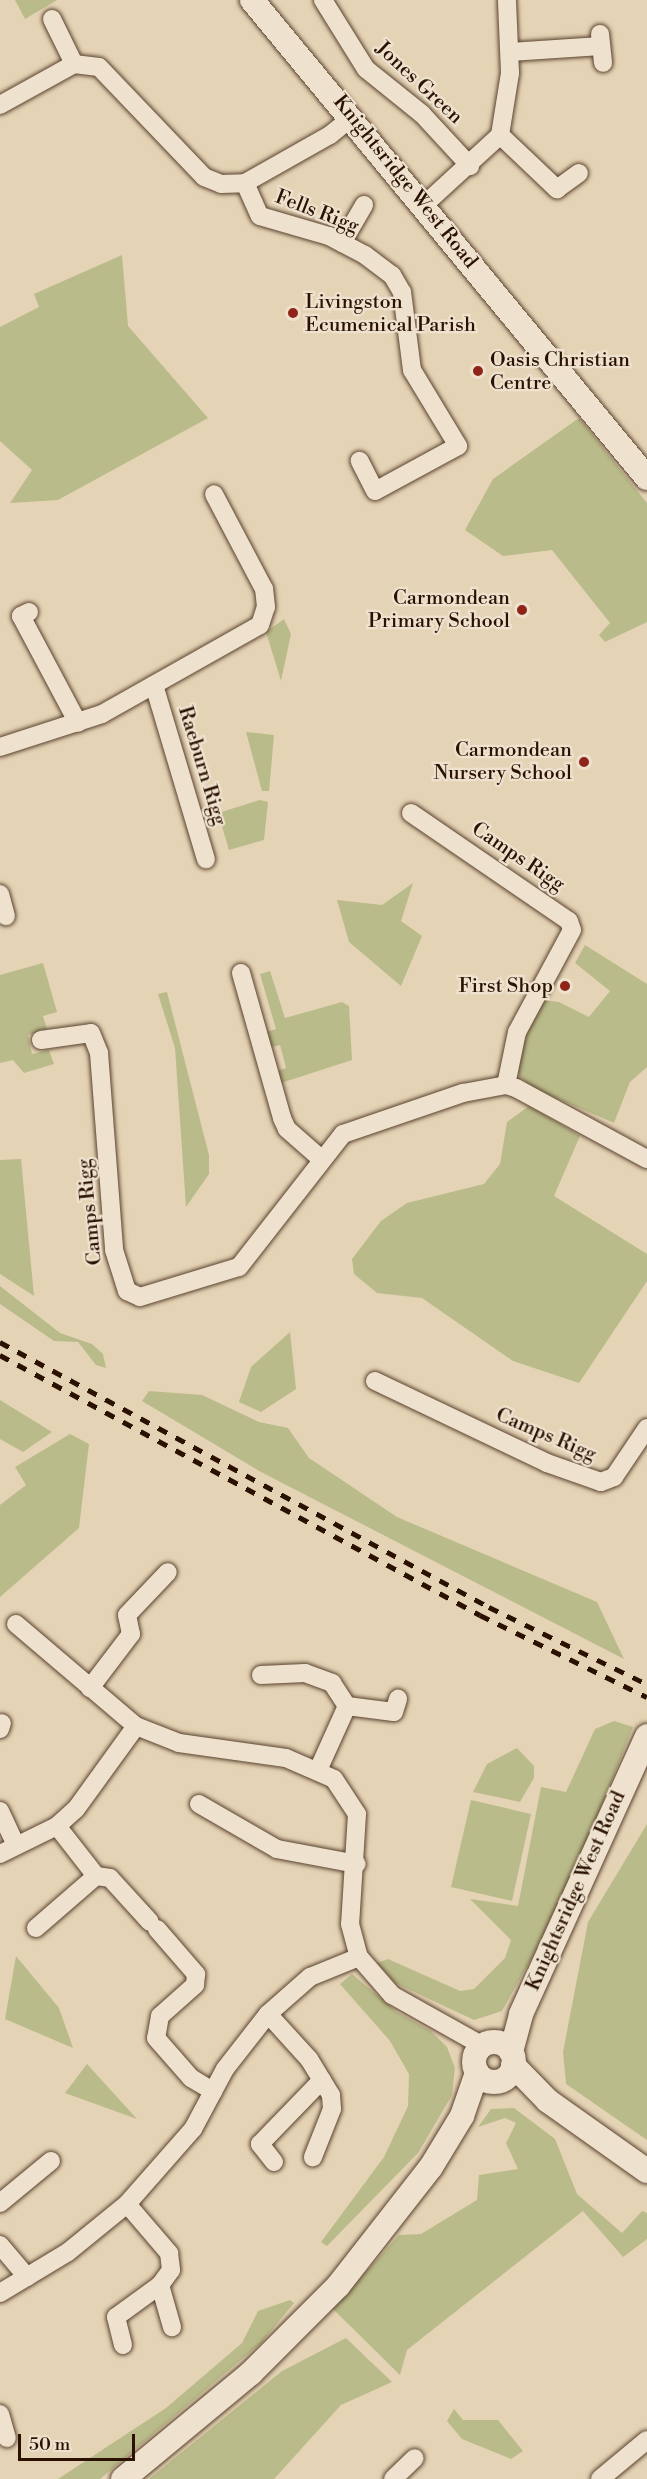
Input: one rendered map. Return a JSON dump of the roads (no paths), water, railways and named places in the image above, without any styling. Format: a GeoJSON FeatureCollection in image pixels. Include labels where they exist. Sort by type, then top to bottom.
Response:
{"type":"FeatureCollection","features":[{"type":"Feature","properties":{"kind":"street","name":"Knightsridge West Road"},"geometry":{"type":"LineString","coordinates":[[252,0],[542,346],[647,478]]}},
{"type":"Feature","properties":{"kind":"street","name":"Jones Green"},"geometry":{"type":"LineString","coordinates":[[323,0],[366,69],[422,114],[470,166]]}},
{"type":"Feature","properties":{"kind":"street"},"geometry":{"type":"LineString","coordinates":[[424,205],[470,166],[500,135],[510,52],[507,0]]}},
{"type":"Feature","properties":{"kind":"street"},"geometry":{"type":"LineString","coordinates":[[52,18],[74,64]]}},
{"type":"Feature","properties":{"kind":"street"},"geometry":{"type":"LineString","coordinates":[[510,52],[601,48]]}},
{"type":"Feature","properties":{"kind":"street"},"geometry":{"type":"LineString","coordinates":[[0,105],[74,64],[99,67],[204,177],[221,184],[245,183]]}},
{"type":"Feature","properties":{"kind":"street","name":"Fells Rigg"},"geometry":{"type":"LineString","coordinates":[[352,117],[330,135],[245,183],[260,216],[342,243],[392,275],[407,310],[412,370],[458,435],[375,491],[360,461]]}},
{"type":"Feature","properties":{"kind":"street"},"geometry":{"type":"LineString","coordinates":[[500,135],[552,193],[579,173]]}},
{"type":"Feature","properties":{"kind":"street"},"geometry":{"type":"LineString","coordinates":[[342,243],[364,205]]}},
{"type":"Feature","properties":{"kind":"street"},"geometry":{"type":"LineString","coordinates":[[0,747],[78,723],[251,634],[266,608],[264,589],[214,494]]}},
{"type":"Feature","properties":{"kind":"street"},"geometry":{"type":"LineString","coordinates":[[29,612],[21,616],[78,723]]}},
{"type":"Feature","properties":{"kind":"street","name":"Raeburn Rigg"},"geometry":{"type":"LineString","coordinates":[[154,685],[206,859]]}},
{"type":"Feature","properties":{"kind":"street","name":"Camps Rigg"},"geometry":{"type":"LineString","coordinates":[[41,1040],[91,1033],[99,1053],[114,1250],[127,1291],[134,1295],[233,1271],[320,1158],[343,1134],[363,1124],[506,1085],[517,1032],[572,930],[569,921],[411,813]]}},
{"type":"Feature","properties":{"kind":"street"},"geometry":{"type":"LineString","coordinates":[[0,894],[6,915]]}},
{"type":"Feature","properties":{"kind":"street"},"geometry":{"type":"LineString","coordinates":[[241,973],[282,1118],[320,1158]]}},
{"type":"Feature","properties":{"kind":"street"},"geometry":{"type":"LineString","coordinates":[[506,1085],[647,1159]]}},
{"type":"Feature","properties":{"kind":"street","name":"Camps Rigg"},"geometry":{"type":"LineString","coordinates":[[375,1381],[547,1463],[601,1482],[614,1477],[647,1428]]}},
{"type":"Feature","properties":{"kind":"street"},"geometry":{"type":"LineString","coordinates":[[90,1688],[137,1636],[127,1615],[168,1572]]}},
{"type":"Feature","properties":{"kind":"street"},"geometry":{"type":"LineString","coordinates":[[15,1624],[136,1726],[179,1743],[286,1758],[319,1768],[345,1792],[357,1814],[357,1864],[350,1924],[359,1957],[377,1983],[494,2062],[647,2171]]}},
{"type":"Feature","properties":{"kind":"street"},"geometry":{"type":"LineString","coordinates":[[261,1675],[305,1673],[323,1679],[332,1683],[347,1706],[394,1712],[398,1699]]}},
{"type":"Feature","properties":{"kind":"street"},"geometry":{"type":"LineString","coordinates":[[319,1768],[347,1706]]}},
{"type":"Feature","properties":{"kind":"street"},"geometry":{"type":"LineString","coordinates":[[0,1811],[8,1850],[57,1826],[94,1788],[136,1726]]}},
{"type":"Feature","properties":{"kind":"street","name":"Knightsridge West Road"},"geometry":{"type":"LineString","coordinates":[[123,2479],[251,2373],[338,2286],[431,2167],[520,2014],[645,1740]]}},
{"type":"Feature","properties":{"kind":"street"},"geometry":{"type":"LineString","coordinates":[[199,1804],[277,1849],[357,1864]]}},
{"type":"Feature","properties":{"kind":"street"},"geometry":{"type":"LineString","coordinates":[[57,1826],[96,1876],[110,1878],[196,1974],[195,1985],[160,2016],[156,2038],[191,2078],[213,2091]]}},
{"type":"Feature","properties":{"kind":"street"},"geometry":{"type":"LineString","coordinates":[[36,1928],[96,1876]]}},
{"type":"Feature","properties":{"kind":"street"},"geometry":{"type":"LineString","coordinates":[[0,2292],[27,2277],[127,2204],[193,2129],[213,2091],[268,2014],[310,1977],[359,1957]]}},
{"type":"Feature","properties":{"kind":"street"},"geometry":{"type":"LineString","coordinates":[[268,2014],[322,2080],[332,2109],[313,2157]]}},
{"type":"Feature","properties":{"kind":"street"},"geometry":{"type":"LineString","coordinates":[[274,2162],[260,2144],[322,2080]]}},
{"type":"Feature","properties":{"kind":"street"},"geometry":{"type":"LineString","coordinates":[[2,2198],[51,2162]]}},
{"type":"Feature","properties":{"kind":"street"},"geometry":{"type":"LineString","coordinates":[[123,2345],[116,2317],[160,2285],[171,2270],[169,2253],[127,2204]]}},
{"type":"Feature","properties":{"kind":"street"},"geometry":{"type":"LineString","coordinates":[[0,2245],[27,2277]]}},
{"type":"Feature","properties":{"kind":"street"},"geometry":{"type":"LineString","coordinates":[[160,2285],[172,2327]]}},
{"type":"Feature","properties":{"kind":"street"},"geometry":{"type":"LineString","coordinates":[[0,2414],[7,2439]]}},
{"type":"Feature","properties":{"kind":"street"},"geometry":{"type":"LineString","coordinates":[[600,2479],[647,2440]]}},
{"type":"Feature","properties":{"kind":"street"},"geometry":{"type":"LineString","coordinates":[[393,2479],[415,2458]]}},
{"type":"Feature","properties":{"kind":"railway"},"geometry":{"type":"LineString","coordinates":[[0,1342],[489,1607],[647,1684]]}},
{"type":"Feature","properties":{"kind":"railway"},"geometry":{"type":"LineString","coordinates":[[0,1355],[480,1615],[647,1697]]}},
{"type":"Feature","properties":{"kind":"place","name":"Livingston Ecumenical Parish"},"geometry":{"type":"Point","coordinates":[293,313]}},
{"type":"Feature","properties":{"kind":"place","name":"Oasis Christian Centre"},"geometry":{"type":"Point","coordinates":[478,371]}},
{"type":"Feature","properties":{"kind":"place","name":"Carmondean Primary School"},"geometry":{"type":"Point","coordinates":[522,610]}},
{"type":"Feature","properties":{"kind":"place","name":"Carmondean Nursery School"},"geometry":{"type":"Point","coordinates":[584,762]}},
{"type":"Feature","properties":{"kind":"place","name":"First Shop"},"geometry":{"type":"Point","coordinates":[565,986]}}]}
